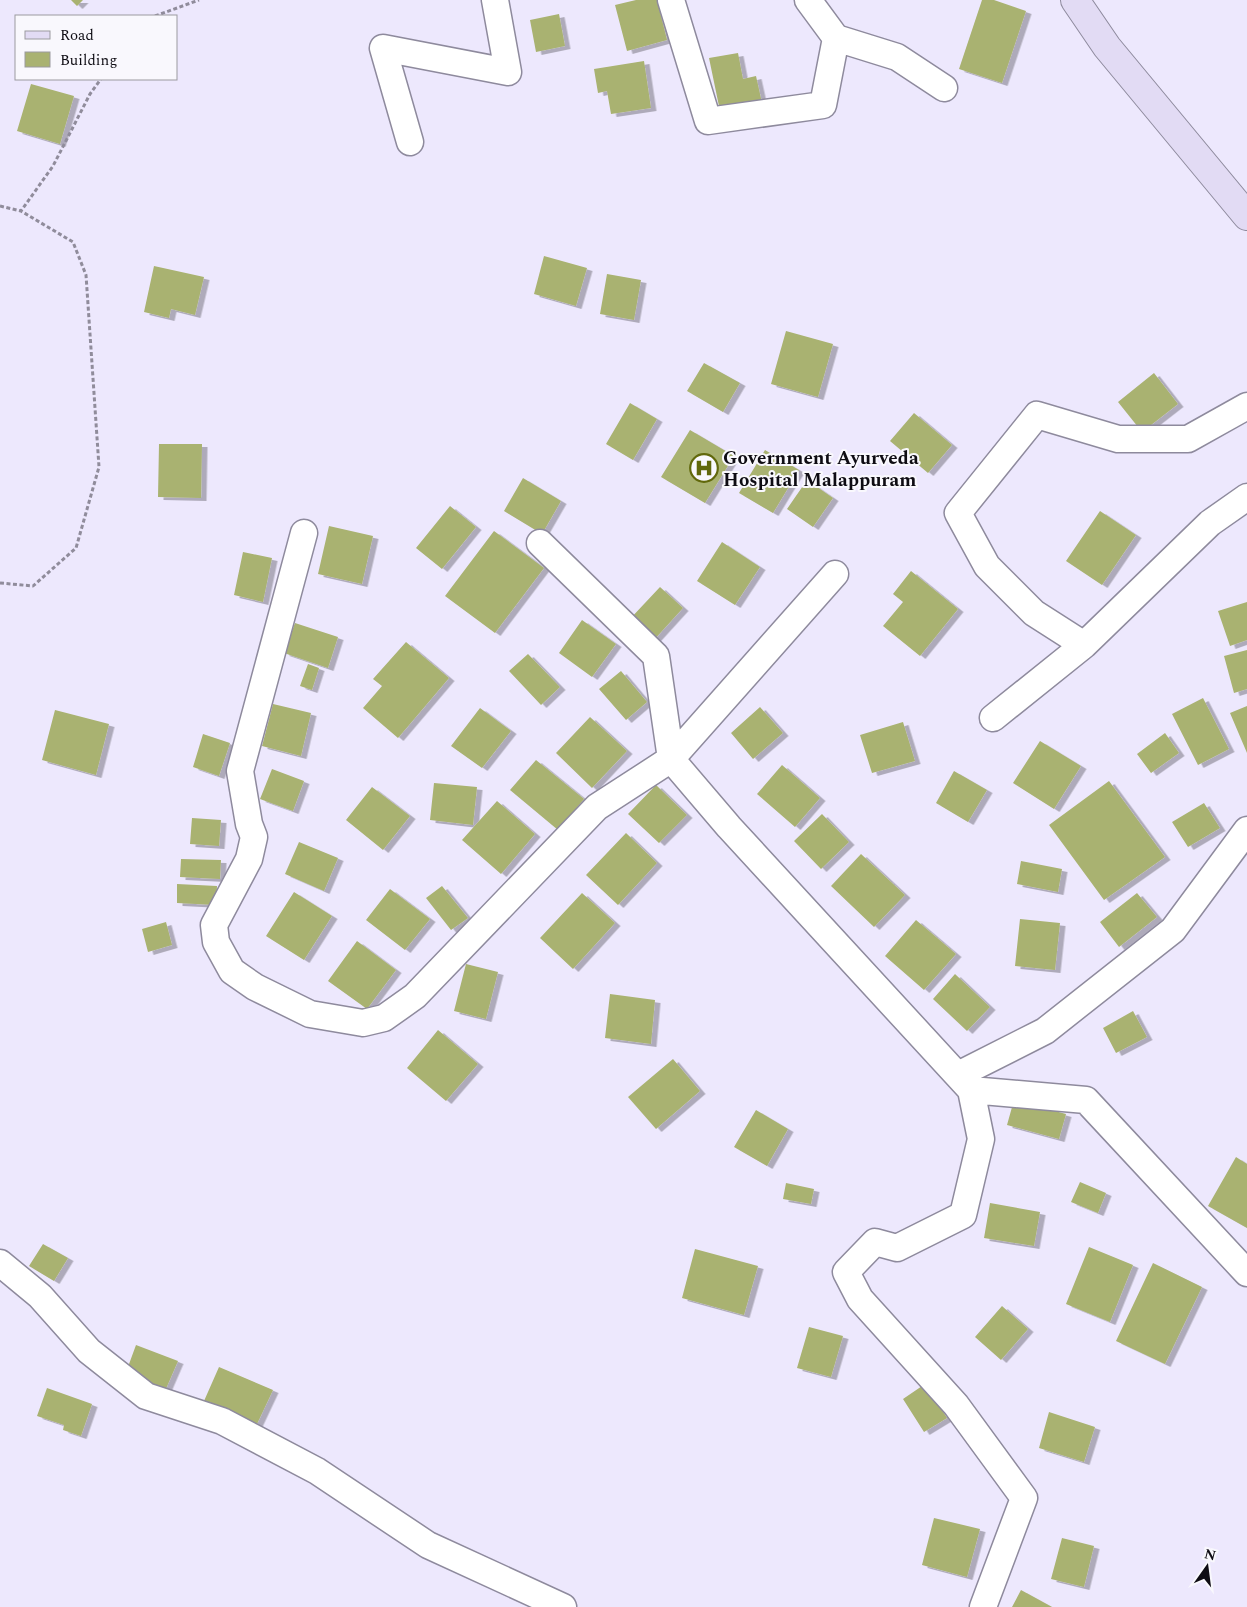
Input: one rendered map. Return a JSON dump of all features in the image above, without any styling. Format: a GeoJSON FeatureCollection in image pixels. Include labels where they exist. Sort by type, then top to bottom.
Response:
{"type":"FeatureCollection","features":[{"type":"Feature","properties":{"kind":"street"},"geometry":{"type":"LineString","coordinates":[[410,142],[383,48],[508,72],[495,0]]}},
{"type":"Feature","properties":{"kind":"street"},"geometry":{"type":"LineString","coordinates":[[671,0],[708,121],[823,105],[836,38]]}},
{"type":"Feature","properties":{"kind":"street"},"geometry":{"type":"LineString","coordinates":[[808,0],[836,38],[897,56],[944,88]]}},
{"type":"Feature","properties":{"kind":"street"},"geometry":{"type":"LineString","coordinates":[[1075,0],[1107,47],[1243,203]]}},
{"type":"Feature","properties":{"kind":"street"},"geometry":{"type":"LineString","coordinates":[[1084,645],[1034,613],[987,566],[958,513],[1037,415],[1118,439],[1188,439],[1247,406]]}},
{"type":"Feature","properties":{"kind":"street"},"geometry":{"type":"LineString","coordinates":[[993,718],[1084,645],[1210,523],[1247,498]]}},
{"type":"Feature","properties":{"kind":"street"},"geometry":{"type":"LineString","coordinates":[[304,533],[240,771],[254,837],[249,859],[214,925],[216,942],[232,971],[255,987],[310,1014],[363,1023],[384,1018],[415,996],[597,807],[670,759],[836,574]]}},
{"type":"Feature","properties":{"kind":"street"},"geometry":{"type":"LineString","coordinates":[[540,543],[656,656],[670,759],[728,827],[965,1082],[981,1139],[963,1215],[897,1248],[875,1242],[846,1272],[860,1299],[956,1405],[1024,1498],[983,1607]]}},
{"type":"Feature","properties":{"kind":"street"},"geometry":{"type":"LineString","coordinates":[[965,1082],[1045,1030],[1173,930],[1247,830]]}},
{"type":"Feature","properties":{"kind":"street"},"geometry":{"type":"LineString","coordinates":[[965,1082],[1086,1100],[1247,1273]]}},
{"type":"Feature","properties":{"kind":"street"},"geometry":{"type":"LineString","coordinates":[[0,1263],[40,1296],[89,1351],[146,1396],[222,1421],[317,1470],[428,1545],[563,1607]]}},
{"type":"Feature","properties":{"kind":"path"},"geometry":{"type":"LineString","coordinates":[[158,15],[199,0]]}},
{"type":"Feature","properties":{"kind":"path"},"geometry":{"type":"LineString","coordinates":[[20,211],[53,166],[90,94],[100,80]]}},
{"type":"Feature","properties":{"kind":"path"},"geometry":{"type":"LineString","coordinates":[[0,206],[20,211],[73,242],[86,275],[99,467],[76,548],[34,586],[0,583]]}},
{"type":"Feature","properties":{"kind":"building"},"geometry":{"type":"Polygon","coordinates":[[[71,0],[83,0],[77,6],[71,0]]]}},
{"type":"Feature","properties":{"kind":"building"},"geometry":{"type":"Polygon","coordinates":[[[636,0],[657,0],[667,40],[627,51],[615,5],[636,0]]]}},
{"type":"Feature","properties":{"kind":"building"},"geometry":{"type":"Polygon","coordinates":[[[982,0],[994,0],[1026,11],[1002,83],[959,69],[982,0]]]}},
{"type":"Feature","properties":{"kind":"building"},"geometry":{"type":"Polygon","coordinates":[[[559,14],[565,46],[536,52],[530,20],[559,14]]]}},
{"type":"Feature","properties":{"kind":"building"},"geometry":{"type":"Polygon","coordinates":[[[738,53],[743,79],[756,76],[762,103],[720,111],[709,58],[738,53]]]}},
{"type":"Feature","properties":{"kind":"building"},"geometry":{"type":"Polygon","coordinates":[[[644,61],[651,108],[611,114],[607,91],[598,93],[594,69],[644,61]]]}},
{"type":"Feature","properties":{"kind":"building"},"geometry":{"type":"Polygon","coordinates":[[[31,84],[74,96],[60,144],[17,131],[31,84]]]}},
{"type":"Feature","properties":{"kind":"building"},"geometry":{"type":"Polygon","coordinates":[[[544,256],[587,268],[576,306],[534,294],[544,256]]]}},
{"type":"Feature","properties":{"kind":"building"},"geometry":{"type":"Polygon","coordinates":[[[154,266],[204,277],[195,315],[171,309],[169,318],[144,312],[154,266]]]}},
{"type":"Feature","properties":{"kind":"building"},"geometry":{"type":"Polygon","coordinates":[[[607,274],[641,280],[634,320],[600,314],[607,274]]]}},
{"type":"Feature","properties":{"kind":"building"},"geometry":{"type":"Polygon","coordinates":[[[786,331],[833,344],[818,397],[771,384],[786,331]]]}},
{"type":"Feature","properties":{"kind":"building"},"geometry":{"type":"Polygon","coordinates":[[[704,363],[740,383],[723,412],[687,391],[704,363]]]}},
{"type":"Feature","properties":{"kind":"building"},"geometry":{"type":"Polygon","coordinates":[[[1154,373],[1178,404],[1142,432],[1118,402],[1154,373]]]}},
{"type":"Feature","properties":{"kind":"building"},"geometry":{"type":"Polygon","coordinates":[[[630,403],[657,419],[633,460],[606,444],[630,403]]]}},
{"type":"Feature","properties":{"kind":"building"},"geometry":{"type":"Polygon","coordinates":[[[914,413],[952,445],[928,473],[890,441],[914,413]]]}},
{"type":"Feature","properties":{"kind":"building"},"geometry":{"type":"Polygon","coordinates":[[[690,430],[734,456],[705,503],[661,477],[690,430]]]}},
{"type":"Feature","properties":{"kind":"building"},"geometry":{"type":"Polygon","coordinates":[[[159,444],[202,444],[201,498],[158,497],[159,444]]]}},
{"type":"Feature","properties":{"kind":"building"},"geometry":{"type":"Polygon","coordinates":[[[765,450],[799,470],[773,513],[739,493],[765,450]]]}},
{"type":"Feature","properties":{"kind":"building"},"geometry":{"type":"Polygon","coordinates":[[[523,478],[561,501],[542,534],[504,511],[523,478]]]}},
{"type":"Feature","properties":{"kind":"building"},"geometry":{"type":"Polygon","coordinates":[[[807,480],[833,498],[813,527],[787,509],[807,480]]]}},
{"type":"Feature","properties":{"kind":"building"},"geometry":{"type":"Polygon","coordinates":[[[450,506],[476,527],[442,569],[416,548],[450,506]]]}},
{"type":"Feature","properties":{"kind":"building"},"geometry":{"type":"Polygon","coordinates":[[[1100,511],[1136,535],[1102,585],[1066,561],[1100,511]]]}},
{"type":"Feature","properties":{"kind":"building"},"geometry":{"type":"Polygon","coordinates":[[[329,526],[373,536],[362,584],[318,574],[329,526]]]}},
{"type":"Feature","properties":{"kind":"building"},"geometry":{"type":"Polygon","coordinates":[[[494,531],[544,568],[495,633],[445,596],[494,531]]]}},
{"type":"Feature","properties":{"kind":"building"},"geometry":{"type":"Polygon","coordinates":[[[722,542],[760,567],[735,605],[697,581],[722,542]]]}},
{"type":"Feature","properties":{"kind":"building"},"geometry":{"type":"Polygon","coordinates":[[[243,552],[272,558],[263,602],[234,595],[243,552]]]}},
{"type":"Feature","properties":{"kind":"building"},"geometry":{"type":"Polygon","coordinates":[[[911,571],[958,609],[920,656],[883,626],[903,602],[893,594],[911,571]]]}},
{"type":"Feature","properties":{"kind":"building"},"geometry":{"type":"Polygon","coordinates":[[[660,587],[683,608],[652,642],[629,620],[660,587]]]}},
{"type":"Feature","properties":{"kind":"building"},"geometry":{"type":"Polygon","coordinates":[[[1247,602],[1247,640],[1230,646],[1218,611],[1247,602]]]}},
{"type":"Feature","properties":{"kind":"building"},"geometry":{"type":"Polygon","coordinates":[[[582,620],[616,644],[592,677],[559,653],[582,620]]]}},
{"type":"Feature","properties":{"kind":"building"},"geometry":{"type":"Polygon","coordinates":[[[295,623],[338,637],[328,668],[284,653],[295,623]]]}},
{"type":"Feature","properties":{"kind":"building"},"geometry":{"type":"Polygon","coordinates":[[[406,642],[449,678],[398,738],[363,708],[382,686],[373,679],[406,642]]]}},
{"type":"Feature","properties":{"kind":"building"},"geometry":{"type":"Polygon","coordinates":[[[1247,650],[1247,689],[1234,693],[1224,656],[1247,650]]]}},
{"type":"Feature","properties":{"kind":"building"},"geometry":{"type":"Polygon","coordinates":[[[528,654],[560,687],[541,705],[509,671],[528,654]]]}},
{"type":"Feature","properties":{"kind":"building"},"geometry":{"type":"Polygon","coordinates":[[[308,664],[319,668],[312,690],[300,686],[308,664]]]}},
{"type":"Feature","properties":{"kind":"building"},"geometry":{"type":"Polygon","coordinates":[[[621,671],[647,702],[626,720],[599,689],[621,671]]]}},
{"type":"Feature","properties":{"kind":"building"},"geometry":{"type":"Polygon","coordinates":[[[1203,698],[1229,749],[1198,765],[1172,714],[1203,698]]]}},
{"type":"Feature","properties":{"kind":"building"},"geometry":{"type":"Polygon","coordinates":[[[273,704],[311,713],[301,756],[262,746],[273,704]]]}},
{"type":"Feature","properties":{"kind":"building"},"geometry":{"type":"Polygon","coordinates":[[[1247,706],[1247,753],[1230,713],[1247,706]]]}},
{"type":"Feature","properties":{"kind":"building"},"geometry":{"type":"Polygon","coordinates":[[[760,707],[783,733],[753,759],[731,733],[760,707]]]}},
{"type":"Feature","properties":{"kind":"building"},"geometry":{"type":"Polygon","coordinates":[[[480,708],[511,731],[482,768],[451,746],[480,708]]]}},
{"type":"Feature","properties":{"kind":"building"},"geometry":{"type":"Polygon","coordinates":[[[55,710],[109,724],[96,775],[42,760],[55,710]]]}},
{"type":"Feature","properties":{"kind":"building"},"geometry":{"type":"Polygon","coordinates":[[[590,717],[627,751],[592,788],[556,753],[590,717]]]}},
{"type":"Feature","properties":{"kind":"building"},"geometry":{"type":"Polygon","coordinates":[[[903,722],[915,761],[872,773],[860,735],[903,722]]]}},
{"type":"Feature","properties":{"kind":"building"},"geometry":{"type":"Polygon","coordinates":[[[1165,733],[1179,753],[1151,773],[1137,754],[1165,733]]]}},
{"type":"Feature","properties":{"kind":"building"},"geometry":{"type":"Polygon","coordinates":[[[203,734],[230,743],[219,776],[193,767],[203,734]]]}},
{"type":"Feature","properties":{"kind":"building"},"geometry":{"type":"Polygon","coordinates":[[[1040,741],[1081,766],[1054,809],[1013,783],[1040,741]]]}},
{"type":"Feature","properties":{"kind":"building"},"geometry":{"type":"Polygon","coordinates":[[[536,760],[584,799],[558,830],[510,790],[536,760]]]}},
{"type":"Feature","properties":{"kind":"building"},"geometry":{"type":"Polygon","coordinates":[[[782,765],[820,798],[795,827],[757,794],[782,765]]]}},
{"type":"Feature","properties":{"kind":"building"},"geometry":{"type":"Polygon","coordinates":[[[272,769],[304,781],[293,811],[260,799],[272,769]]]}},
{"type":"Feature","properties":{"kind":"building"},"geometry":{"type":"Polygon","coordinates":[[[954,771],[987,790],[968,822],[936,803],[954,771]]]}},
{"type":"Feature","properties":{"kind":"building"},"geometry":{"type":"Polygon","coordinates":[[[1109,781],[1165,857],[1104,900],[1049,825],[1109,781]]]}},
{"type":"Feature","properties":{"kind":"building"},"geometry":{"type":"Polygon","coordinates":[[[434,783],[477,787],[473,825],[430,820],[434,783]]]}},
{"type":"Feature","properties":{"kind":"building"},"geometry":{"type":"Polygon","coordinates":[[[656,785],[687,815],[659,843],[628,814],[656,785]]]}},
{"type":"Feature","properties":{"kind":"building"},"geometry":{"type":"Polygon","coordinates":[[[372,787],[410,816],[383,850],[346,820],[372,787]]]}},
{"type":"Feature","properties":{"kind":"building"},"geometry":{"type":"Polygon","coordinates":[[[497,801],[535,834],[501,874],[462,840],[497,801]]]}},
{"type":"Feature","properties":{"kind":"building"},"geometry":{"type":"Polygon","coordinates":[[[1204,803],[1220,828],[1188,847],[1172,822],[1204,803]]]}},
{"type":"Feature","properties":{"kind":"building"},"geometry":{"type":"Polygon","coordinates":[[[822,814],[849,842],[821,869],[794,841],[822,814]]]}},
{"type":"Feature","properties":{"kind":"building"},"geometry":{"type":"Polygon","coordinates":[[[192,818],[221,820],[219,846],[190,844],[192,818]]]}},
{"type":"Feature","properties":{"kind":"building"},"geometry":{"type":"Polygon","coordinates":[[[626,833],[657,863],[618,905],[586,875],[626,833]]]}},
{"type":"Feature","properties":{"kind":"building"},"geometry":{"type":"Polygon","coordinates":[[[299,842],[338,858],[324,891],[285,874],[299,842]]]}},
{"type":"Feature","properties":{"kind":"building"},"geometry":{"type":"Polygon","coordinates":[[[861,854],[905,895],[874,927],[831,886],[861,854]]]}},
{"type":"Feature","properties":{"kind":"building"},"geometry":{"type":"Polygon","coordinates":[[[181,859],[221,860],[220,879],[180,877],[181,859]]]}},
{"type":"Feature","properties":{"kind":"building"},"geometry":{"type":"Polygon","coordinates":[[[1021,861],[1062,869],[1058,892],[1017,884],[1021,861]]]}},
{"type":"Feature","properties":{"kind":"building"},"geometry":{"type":"Polygon","coordinates":[[[177,884],[217,886],[216,905],[177,903],[177,884]]]}},
{"type":"Feature","properties":{"kind":"building"},"geometry":{"type":"Polygon","coordinates":[[[442,886],[468,918],[451,930],[426,898],[442,886]]]}},
{"type":"Feature","properties":{"kind":"building"},"geometry":{"type":"Polygon","coordinates":[[[390,889],[430,919],[405,950],[366,920],[390,889]]]}},
{"type":"Feature","properties":{"kind":"building"},"geometry":{"type":"Polygon","coordinates":[[[294,892],[332,916],[304,960],[266,936],[294,892]]]}},
{"type":"Feature","properties":{"kind":"building"},"geometry":{"type":"Polygon","coordinates":[[[582,893],[615,923],[573,969],[540,938],[582,893]]]}},
{"type":"Feature","properties":{"kind":"building"},"geometry":{"type":"Polygon","coordinates":[[[1137,893],[1157,917],[1119,947],[1100,922],[1137,893]]]}},
{"type":"Feature","properties":{"kind":"building"},"geometry":{"type":"Polygon","coordinates":[[[1020,919],[1060,923],[1055,970],[1015,966],[1020,919]]]}},
{"type":"Feature","properties":{"kind":"building"},"geometry":{"type":"Polygon","coordinates":[[[916,920],[956,954],[924,990],[885,956],[916,920]]]}},
{"type":"Feature","properties":{"kind":"building"},"geometry":{"type":"Polygon","coordinates":[[[166,922],[172,945],[148,952],[142,929],[166,922]]]}},
{"type":"Feature","properties":{"kind":"building"},"geometry":{"type":"Polygon","coordinates":[[[357,941],[396,970],[367,1009],[328,981],[357,941]]]}},
{"type":"Feature","properties":{"kind":"building"},"geometry":{"type":"Polygon","coordinates":[[[466,964],[498,972],[486,1019],[454,1011],[466,964]]]}},
{"type":"Feature","properties":{"kind":"building"},"geometry":{"type":"Polygon","coordinates":[[[955,974],[990,1007],[967,1031],[933,999],[955,974]]]}},
{"type":"Feature","properties":{"kind":"building"},"geometry":{"type":"Polygon","coordinates":[[[610,994],[655,1000],[651,1044],[605,1038],[610,994]]]}},
{"type":"Feature","properties":{"kind":"building"},"geometry":{"type":"Polygon","coordinates":[[[1133,1011],[1147,1037],[1116,1053],[1103,1028],[1133,1011]]]}},
{"type":"Feature","properties":{"kind":"building"},"geometry":{"type":"Polygon","coordinates":[[[438,1030],[478,1064],[446,1101],[407,1068],[438,1030]]]}},
{"type":"Feature","properties":{"kind":"building"},"geometry":{"type":"Polygon","coordinates":[[[673,1059],[700,1091],[656,1129],[628,1097],[673,1059]]]}},
{"type":"Feature","properties":{"kind":"building"},"geometry":{"type":"Polygon","coordinates":[[[1014,1100],[1066,1114],[1059,1139],[1007,1125],[1014,1100]]]}},
{"type":"Feature","properties":{"kind":"building"},"geometry":{"type":"Polygon","coordinates":[[[756,1110],[788,1129],[767,1166],[734,1147],[756,1110]]]}},
{"type":"Feature","properties":{"kind":"building"},"geometry":{"type":"Polygon","coordinates":[[[1236,1157],[1247,1164],[1247,1228],[1208,1206],[1236,1157]]]}},
{"type":"Feature","properties":{"kind":"building"},"geometry":{"type":"Polygon","coordinates":[[[1080,1182],[1106,1193],[1098,1213],[1071,1202],[1080,1182]]]}},
{"type":"Feature","properties":{"kind":"building"},"geometry":{"type":"Polygon","coordinates":[[[786,1183],[814,1189],[811,1204],[783,1199],[786,1183]]]}},
{"type":"Feature","properties":{"kind":"building"},"geometry":{"type":"Polygon","coordinates":[[[990,1203],[1040,1212],[1034,1246],[984,1238],[990,1203]]]}},
{"type":"Feature","properties":{"kind":"building"},"geometry":{"type":"Polygon","coordinates":[[[43,1244],[68,1258],[54,1281],[29,1266],[43,1244]]]}},
{"type":"Feature","properties":{"kind":"building"},"geometry":{"type":"Polygon","coordinates":[[[1089,1247],[1133,1265],[1110,1322],[1066,1304],[1089,1247]]]}},
{"type":"Feature","properties":{"kind":"building"},"geometry":{"type":"Polygon","coordinates":[[[695,1249],[758,1266],[744,1315],[682,1298],[695,1249]]]}},
{"type":"Feature","properties":{"kind":"building"},"geometry":{"type":"Polygon","coordinates":[[[1153,1263],[1202,1287],[1165,1364],[1116,1341],[1153,1263]]]}},
{"type":"Feature","properties":{"kind":"building"},"geometry":{"type":"Polygon","coordinates":[[[1002,1306],[1028,1329],[1001,1360],[975,1337],[1002,1306]]]}},
{"type":"Feature","properties":{"kind":"building"},"geometry":{"type":"Polygon","coordinates":[[[809,1327],[843,1336],[831,1377],[797,1368],[809,1327]]]}},
{"type":"Feature","properties":{"kind":"building"},"geometry":{"type":"Polygon","coordinates":[[[136,1345],[178,1361],[165,1391],[125,1375],[136,1345]]]}},
{"type":"Feature","properties":{"kind":"building"},"geometry":{"type":"Polygon","coordinates":[[[219,1367],[273,1390],[257,1424],[204,1401],[219,1367]]]}},
{"type":"Feature","properties":{"kind":"building"},"geometry":{"type":"Polygon","coordinates":[[[925,1384],[947,1418],[924,1432],[903,1399],[925,1384]]]}},
{"type":"Feature","properties":{"kind":"building"},"geometry":{"type":"Polygon","coordinates":[[[47,1388],[92,1404],[81,1436],[63,1430],[64,1425],[37,1416],[47,1388]]]}},
{"type":"Feature","properties":{"kind":"building"},"geometry":{"type":"Polygon","coordinates":[[[1049,1412],[1095,1427],[1084,1462],[1039,1448],[1049,1412]]]}},
{"type":"Feature","properties":{"kind":"building"},"geometry":{"type":"Polygon","coordinates":[[[934,1518],[980,1529],[967,1577],[922,1565],[934,1518]]]}},
{"type":"Feature","properties":{"kind":"building"},"geometry":{"type":"Polygon","coordinates":[[[1062,1538],[1094,1546],[1084,1587],[1051,1579],[1062,1538]]]}},
{"type":"Feature","properties":{"kind":"building"},"geometry":{"type":"Polygon","coordinates":[[[1021,1590],[1052,1607],[1012,1607],[1021,1590]]]}},
{"type":"Feature","properties":{"kind":"place","name":"Government Ayurveda Hospital Malappuram"},"geometry":{"type":"Point","coordinates":[704,468]}}]}
